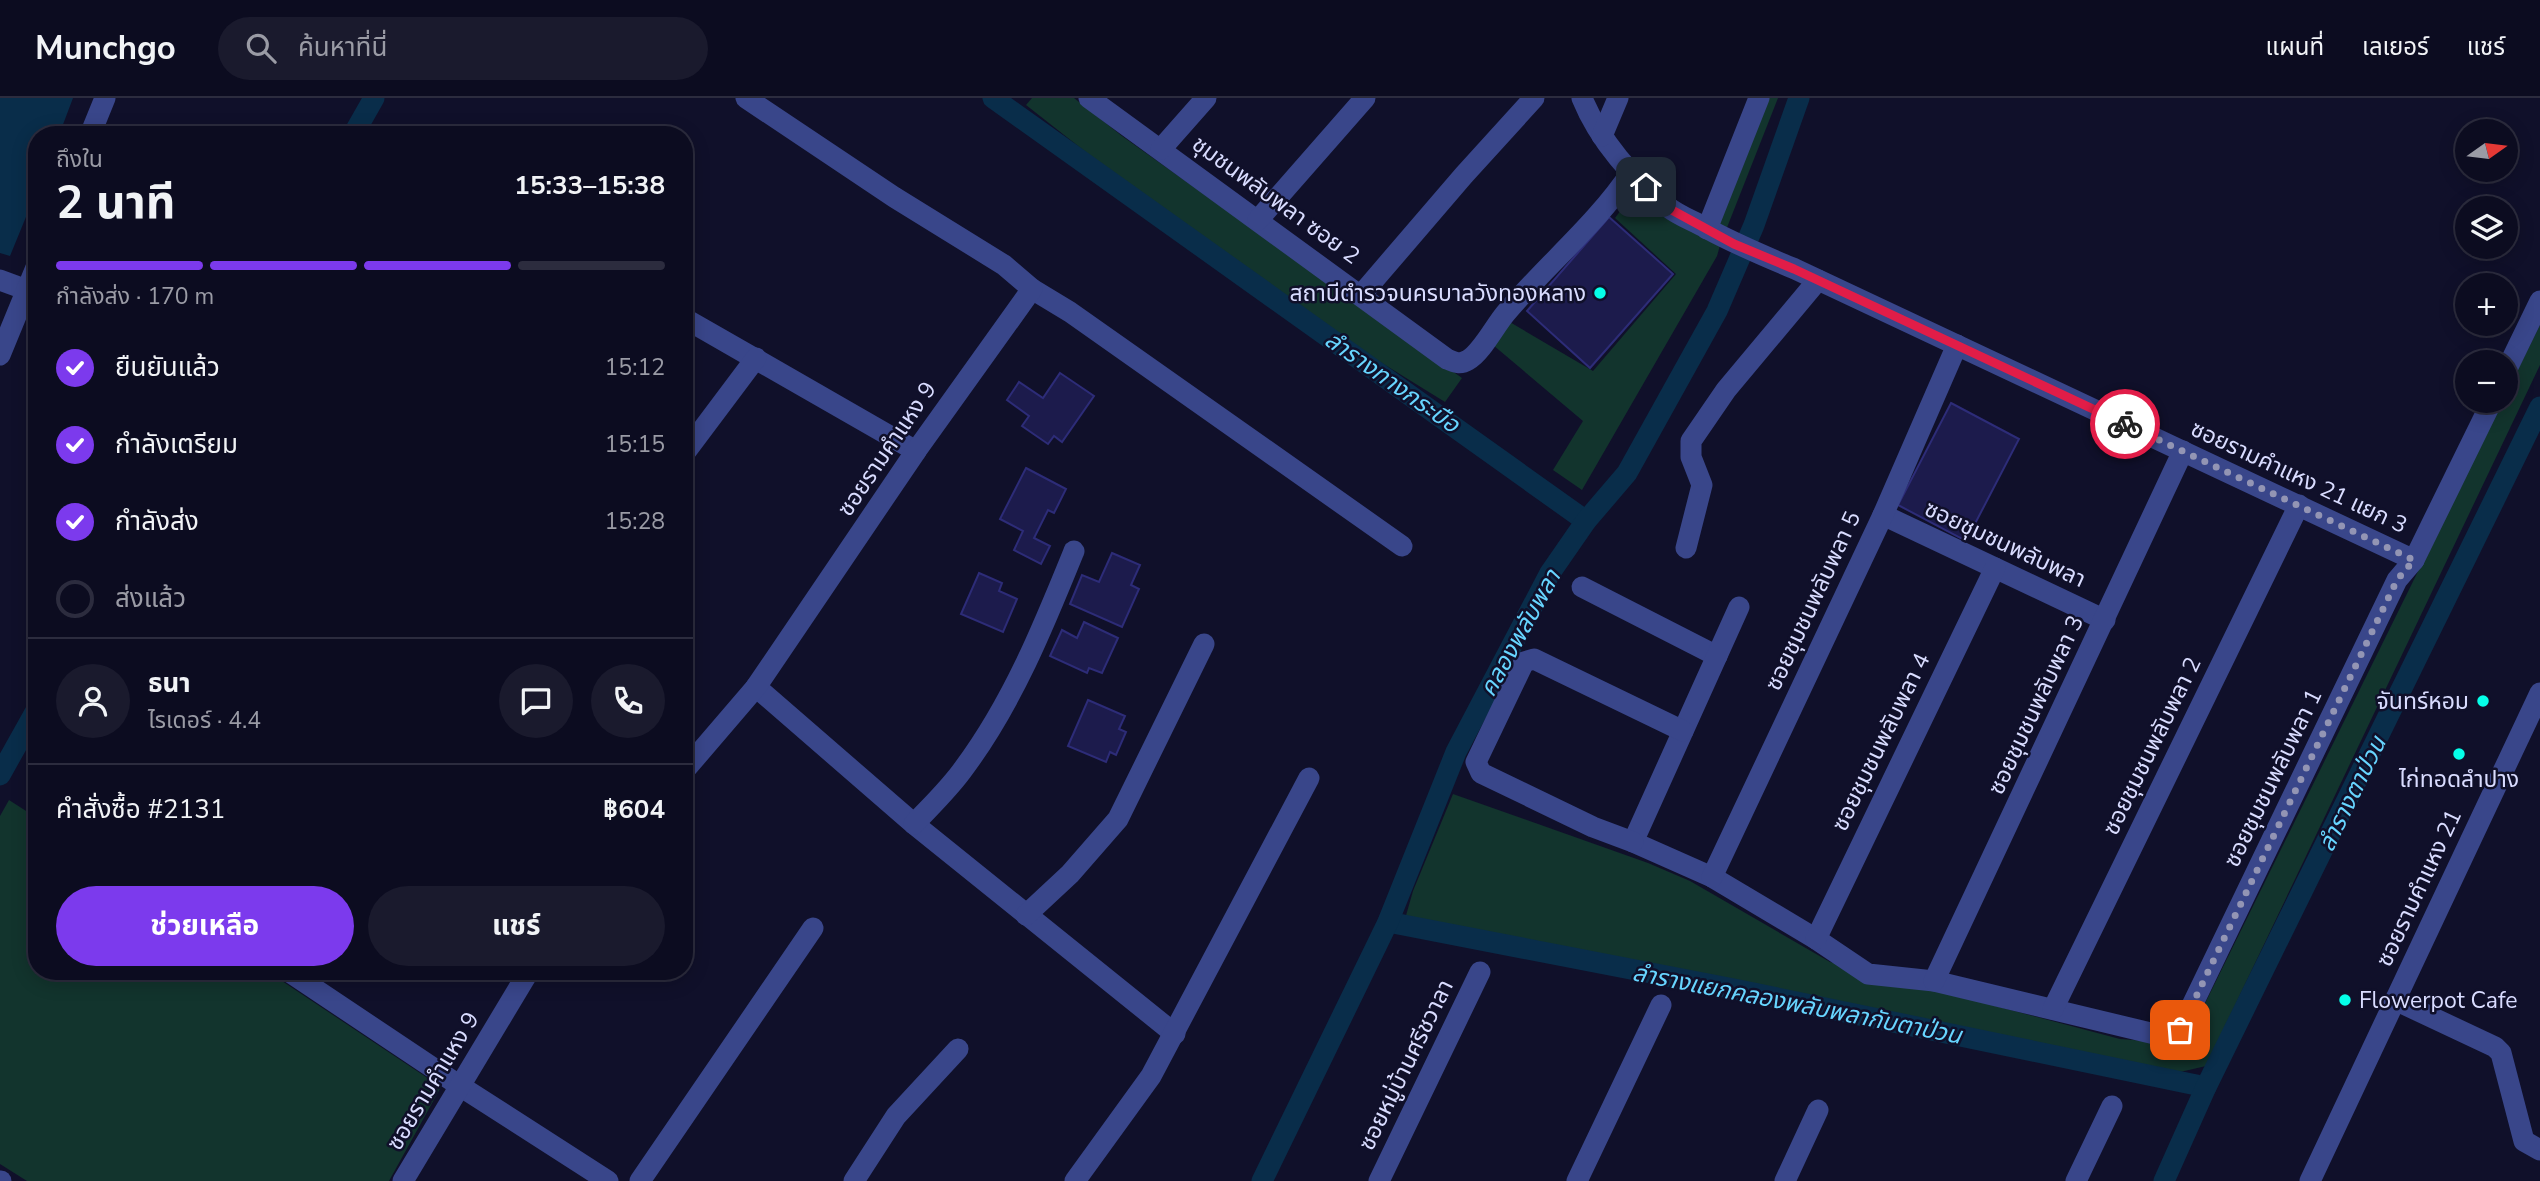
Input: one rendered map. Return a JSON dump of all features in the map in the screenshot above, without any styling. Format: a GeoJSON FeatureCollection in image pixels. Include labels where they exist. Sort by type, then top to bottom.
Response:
{"type":"FeatureCollection","features":[{"type":"Feature","properties":{"kind":"street"},"geometry":{"type":"LineString","coordinates":[[94,126],[105,98]]}},
{"type":"Feature","properties":{"kind":"street"},"geometry":{"type":"LineString","coordinates":[[746,98],[894,197],[1004,265],[1032,289],[1081,320],[1402,546]]}},
{"type":"Feature","properties":{"kind":"street","name":"ชุมชนพลับพลา ซอย 2"},"geometry":{"type":"LineString","coordinates":[[1089,98],[1447,359],[1458,363],[1468,360],[1505,313],[1612,201],[1632,171]]}},
{"type":"Feature","properties":{"kind":"street"},"geometry":{"type":"LineString","coordinates":[[1161,149],[1206,98]]}},
{"type":"Feature","properties":{"kind":"street"},"geometry":{"type":"LineString","coordinates":[[1258,220],[1365,98]]}},
{"type":"Feature","properties":{"kind":"street"},"geometry":{"type":"LineString","coordinates":[[1362,295],[1534,98]]}},
{"type":"Feature","properties":{"kind":"street"},"geometry":{"type":"LineString","coordinates":[[1582,98],[1602,136],[1632,171],[1670,209],[1707,229],[1759,98]]}},
{"type":"Feature","properties":{"kind":"street"},"geometry":{"type":"LineString","coordinates":[[1602,136],[1618,98]]}},
{"type":"Feature","properties":{"kind":"street","name":"ซอยรามคำแหง 21 แยก 3"},"geometry":{"type":"LineString","coordinates":[[1707,229],[1734,244],[1818,280],[2414,560],[2486,413]]}},
{"type":"Feature","properties":{"kind":"street"},"geometry":{"type":"LineString","coordinates":[[0,280],[26,290]]}},
{"type":"Feature","properties":{"kind":"street"},"geometry":{"type":"LineString","coordinates":[[1686,548],[1702,485],[1691,457],[1691,441],[1726,390],[1818,280]]}},
{"type":"Feature","properties":{"kind":"street"},"geometry":{"type":"LineString","coordinates":[[0,355],[28,285]]}},
{"type":"Feature","properties":{"kind":"street","name":"ซอยรามคำแหง 9"},"geometry":{"type":"LineString","coordinates":[[693,761],[757,687],[916,451],[1032,289]]}},
{"type":"Feature","properties":{"kind":"street"},"geometry":{"type":"LineString","coordinates":[[2516,350],[2540,301]]}},
{"type":"Feature","properties":{"kind":"street"},"geometry":{"type":"LineString","coordinates":[[693,323],[916,451]]}},
{"type":"Feature","properties":{"kind":"street","name":"ซอยชุมชนพลับพลา 5"},"geometry":{"type":"LineString","coordinates":[[1712,877],[1883,515],[1957,345]]}},
{"type":"Feature","properties":{"kind":"street"},"geometry":{"type":"LineString","coordinates":[[693,442],[756,358]]}},
{"type":"Feature","properties":{"kind":"street","name":"ซอยชุมชนพลับพลา 3"},"geometry":{"type":"LineString","coordinates":[[1934,981],[2183,451]]}},
{"type":"Feature","properties":{"kind":"street","name":"ซอยชุมชนพลับพลา 2"},"geometry":{"type":"LineString","coordinates":[[2053,1009],[2299,505]]}},
{"type":"Feature","properties":{"kind":"street","name":"ซอยชุมชนพลับพลา"},"geometry":{"type":"LineString","coordinates":[[1883,515],[2105,620]]}},
{"type":"Feature","properties":{"kind":"street"},"geometry":{"type":"LineString","coordinates":[[914,824],[964,768],[1014,688],[1074,551]]}},
{"type":"Feature","properties":{"kind":"street","name":"ซอยชุมชนพลับพลา 1"},"geometry":{"type":"LineString","coordinates":[[2053,1009],[2164,1036],[2175,1036],[2397,580],[2414,560]]}},
{"type":"Feature","properties":{"kind":"street","name":"ซอยชุมชนพลับพลา 4"},"geometry":{"type":"LineString","coordinates":[[1816,939],[1994,568]]}},
{"type":"Feature","properties":{"kind":"street"},"geometry":{"type":"LineString","coordinates":[[1582,587],[1717,656]]}},
{"type":"Feature","properties":{"kind":"street"},"geometry":{"type":"LineString","coordinates":[[1633,842],[1739,607]]}},
{"type":"Feature","properties":{"kind":"street"},"geometry":{"type":"LineString","coordinates":[[1026,915],[1070,874],[1118,819],[1204,644]]}},
{"type":"Feature","properties":{"kind":"street"},"geometry":{"type":"LineString","coordinates":[[1683,731],[1534,659],[1524,662],[1476,762],[1481,773],[1593,827],[1712,877],[1816,939],[1868,974],[1934,981],[2053,1009]]}},
{"type":"Feature","properties":{"kind":"street"},"geometry":{"type":"LineString","coordinates":[[757,687],[914,824],[1175,1034]]}},
{"type":"Feature","properties":{"kind":"street","name":"ซอยรามคำแหง 21"},"geometry":{"type":"LineString","coordinates":[[2310,1181],[2395,1000],[2535,717],[2540,693]]}},
{"type":"Feature","properties":{"kind":"street"},"geometry":{"type":"LineString","coordinates":[[1075,1181],[1151,1076],[1309,778]]}},
{"type":"Feature","properties":{"kind":"street"},"geometry":{"type":"LineString","coordinates":[[640,1181],[813,928]]}},
{"type":"Feature","properties":{"kind":"street","name":"ซอยหมู่บ้านศรีชวาลา"},"geometry":{"type":"LineString","coordinates":[[1379,1181],[1480,972]]}},
{"type":"Feature","properties":{"kind":"street"},"geometry":{"type":"LineString","coordinates":[[301,980],[608,1181]]}},
{"type":"Feature","properties":{"kind":"street","name":"ซอยรามคำแหง 9"},"geometry":{"type":"LineString","coordinates":[[403,1181],[524,980]]}},
{"type":"Feature","properties":{"kind":"street"},"geometry":{"type":"LineString","coordinates":[[2395,1000],[2495,1046],[2501,1052],[2524,1141],[2540,1150]]}},
{"type":"Feature","properties":{"kind":"street"},"geometry":{"type":"LineString","coordinates":[[1577,1181],[1661,1005]]}},
{"type":"Feature","properties":{"kind":"street"},"geometry":{"type":"LineString","coordinates":[[854,1181],[896,1116],[958,1049]]}},
{"type":"Feature","properties":{"kind":"street"},"geometry":{"type":"LineString","coordinates":[[2076,1181],[2112,1106]]}},
{"type":"Feature","properties":{"kind":"street"},"geometry":{"type":"LineString","coordinates":[[1785,1181],[1818,1110]]}},
{"type":"Feature","properties":{"kind":"green space"},"geometry":{"type":"Polygon","coordinates":[[[1032,98],[1074,98],[1122,136],[1462,378],[1445,402],[1322,326],[1101,164],[1026,105],[1032,98]]]}},
{"type":"Feature","properties":{"kind":"green space"},"geometry":{"type":"Polygon","coordinates":[[[1762,98],[1778,98],[1726,230],[1712,224],[1762,98]]]}},
{"type":"Feature","properties":{"kind":"green space"},"geometry":{"type":"Polygon","coordinates":[[[1636,190],[1721,242],[1717,256],[1582,490],[1553,470],[1583,421],[1493,345],[1508,321],[1593,371],[1676,274],[1615,218],[1636,190]]]}},
{"type":"Feature","properties":{"kind":"green space"},"geometry":{"type":"Polygon","coordinates":[[[2540,325],[2540,365],[2518,411],[2518,369],[2540,325]]]}},
{"type":"Feature","properties":{"kind":"green space"},"geometry":{"type":"Polygon","coordinates":[[[2496,413],[2517,413],[2206,1066],[2180,1072],[1922,1018],[1405,919],[1413,891],[1453,794],[1648,863],[1690,881],[1830,962],[2120,1039],[2185,1044],[2496,413]]]}},
{"type":"Feature","properties":{"kind":"green space"},"geometry":{"type":"Polygon","coordinates":[[[9,800],[28,812],[28,980],[280,980],[441,1087],[389,1181],[27,1181],[0,1164],[0,816],[9,800]]]}},
{"type":"Feature","properties":{"kind":"water"},"geometry":{"type":"Polygon","coordinates":[[[0,98],[73,98],[62,126],[28,126],[28,212],[10,256],[0,253],[0,98]]]}},
{"type":"Feature","properties":{"kind":"building","name":"สถานีตำรวจนครบาลวังทองหลาง"},"geometry":{"type":"Polygon","coordinates":[[[1609,217],[1673,274],[1590,368],[1527,311],[1609,217]]]}},
{"type":"Feature","properties":{"kind":"building"},"geometry":{"type":"Polygon","coordinates":[[[1060,373],[1094,396],[1062,442],[1054,436],[1048,444],[1022,426],[1029,416],[1007,400],[1019,382],[1043,398],[1060,373]]]}},
{"type":"Feature","properties":{"kind":"building"},"geometry":{"type":"Polygon","coordinates":[[[1951,403],[2019,439],[1966,541],[1898,505],[1951,403]]]}},
{"type":"Feature","properties":{"kind":"building"},"geometry":{"type":"Polygon","coordinates":[[[1026,468],[1066,489],[1054,513],[1048,510],[1034,538],[1050,546],[1041,564],[1014,550],[1023,531],[1000,519],[1026,468]]]}},
{"type":"Feature","properties":{"kind":"building"},"geometry":{"type":"Polygon","coordinates":[[[1112,553],[1140,565],[1131,585],[1139,589],[1122,627],[1070,604],[1082,575],[1099,582],[1112,553]]]}},
{"type":"Feature","properties":{"kind":"building"},"geometry":{"type":"Polygon","coordinates":[[[979,573],[1002,583],[999,591],[1017,599],[1003,632],[961,614],[979,573]]]}},
{"type":"Feature","properties":{"kind":"building"},"geometry":{"type":"Polygon","coordinates":[[[1084,622],[1118,638],[1102,673],[1089,668],[1087,673],[1050,656],[1062,630],[1077,638],[1084,622]]]}},
{"type":"Feature","properties":{"kind":"building"},"geometry":{"type":"Polygon","coordinates":[[[1088,700],[1125,716],[1119,729],[1126,732],[1116,755],[1110,752],[1106,762],[1068,746],[1088,700]]]}},
{"type":"Feature","properties":{"kind":"waterway"},"geometry":{"type":"LineString","coordinates":[[358,126],[374,98]]}},
{"type":"Feature","properties":{"kind":"waterway","name":"ลำรางทางกระบือ"},"geometry":{"type":"LineString","coordinates":[[993,98],[1586,521]]}},
{"type":"Feature","properties":{"kind":"waterway","name":"คลองพลับพลา"},"geometry":{"type":"LineString","coordinates":[[1262,1181],[1388,922],[1456,752],[1550,573],[1586,521],[1627,473],[1717,311],[1754,225],[1799,98]]}},
{"type":"Feature","properties":{"kind":"waterway","name":"ลำรางตาป่วน"},"geometry":{"type":"LineString","coordinates":[[2164,1181],[2206,1087],[2540,407]]}},
{"type":"Feature","properties":{"kind":"waterway"},"geometry":{"type":"LineString","coordinates":[[0,775],[28,725]]}},
{"type":"Feature","properties":{"kind":"waterway","name":"ลำรางแยกคลองพลับพลากับตาป่วน"},"geometry":{"type":"LineString","coordinates":[[1388,922],[1739,990],[2206,1087]]}},
{"type":"Feature","properties":{"kind":"way so far"},"geometry":{"type":"LineString","coordinates":[[2125,424],[2414,560],[2397,580],[2180,1030]]}},
{"type":"Feature","properties":{"kind":"place","name":"สถานีตำรวจนครบาลวังทองหลาง"},"geometry":{"type":"Point","coordinates":[1600,293]}},
{"type":"Feature","properties":{"kind":"place","name":"จันทร์หอม"},"geometry":{"type":"Point","coordinates":[2483,701]}},
{"type":"Feature","properties":{"kind":"place","name":"ไก่ทอดลำปาง"},"geometry":{"type":"Point","coordinates":[2459,754]}},
{"type":"Feature","properties":{"kind":"place","name":"Flowerpot Cafe"},"geometry":{"type":"Point","coordinates":[2345,1000]}},
{"type":"Feature","properties":{"kind":"route"},"geometry":{"type":"LineString","coordinates":[[1646,187],[1670,209],[1734,244],[1794,269],[2125,424]]}}]}
